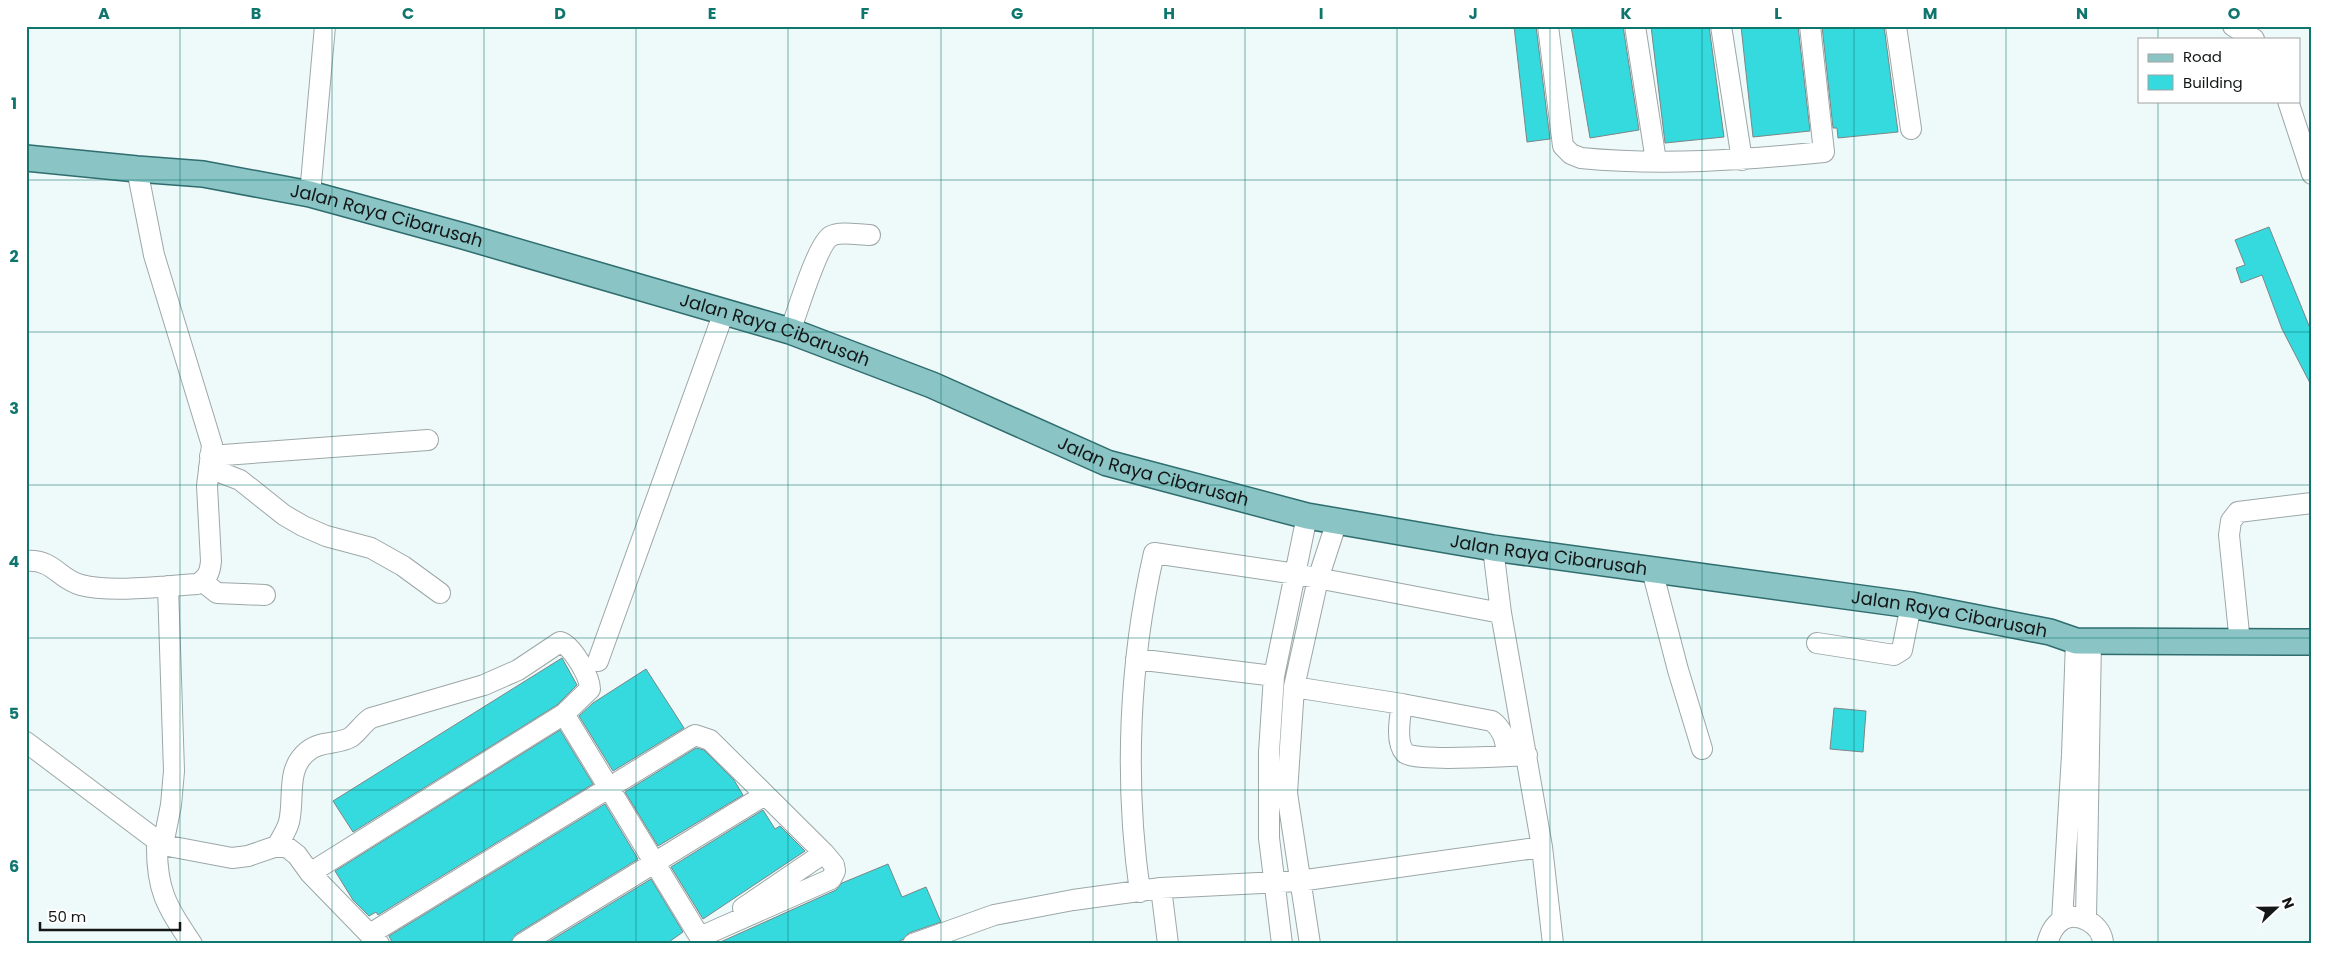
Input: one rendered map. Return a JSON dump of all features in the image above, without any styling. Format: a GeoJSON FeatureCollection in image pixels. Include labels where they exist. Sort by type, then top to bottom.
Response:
{"type":"FeatureCollection","features":[{"type":"Feature","properties":{"kind":"main road","name":"Jalan Raya Cibarusah"},"geometry":{"type":"LineString","coordinates":[[26,158],[137,170],[203,174],[310,194],[463,236],[790,331],[932,385],[1107,463],[1308,516],[1493,548],[1911,606],[2050,632],[2083,641],[2312,642]]}},
{"type":"Feature","properties":{"kind":"street"},"geometry":{"type":"LineString","coordinates":[[310,194],[324,26]]}},
{"type":"Feature","properties":{"kind":"street"},"geometry":{"type":"LineString","coordinates":[[1548,26],[1563,146],[1571,154],[1581,158],[1656,161],[1742,160],[1824,152],[1810,26]]}},
{"type":"Feature","properties":{"kind":"street"},"geometry":{"type":"LineString","coordinates":[[1635,26],[1656,161]]}},
{"type":"Feature","properties":{"kind":"street"},"geometry":{"type":"LineString","coordinates":[[1721,26],[1742,160]]}},
{"type":"Feature","properties":{"kind":"street"},"geometry":{"type":"LineString","coordinates":[[1896,26],[1911,129]]}},
{"type":"Feature","properties":{"kind":"street"},"geometry":{"type":"LineString","coordinates":[[2233,26],[2252,38]]}},
{"type":"Feature","properties":{"kind":"street"},"geometry":{"type":"LineString","coordinates":[[2288,102],[2312,174]]}},
{"type":"Feature","properties":{"kind":"street"},"geometry":{"type":"LineString","coordinates":[[26,561],[38,560],[50,564],[73,583],[84,586],[121,588],[197,584],[202,582],[210,571],[207,486],[212,445],[154,255],[137,170]]}},
{"type":"Feature","properties":{"kind":"street"},"geometry":{"type":"LineString","coordinates":[[790,331],[813,268],[830,237],[837,235],[870,235]]}},
{"type":"Feature","properties":{"kind":"street"},"geometry":{"type":"LineString","coordinates":[[598,661],[724,312]]}},
{"type":"Feature","properties":{"kind":"street"},"geometry":{"type":"LineString","coordinates":[[209,462],[428,440]]}},
{"type":"Feature","properties":{"kind":"street"},"geometry":{"type":"LineString","coordinates":[[209,462],[240,480],[284,515],[303,526],[326,536],[371,548],[404,566],[440,593]]}},
{"type":"Feature","properties":{"kind":"street"},"geometry":{"type":"LineString","coordinates":[[2240,643],[2229,535],[2231,521],[2238,512],[2312,503]]}},
{"type":"Feature","properties":{"kind":"street"},"geometry":{"type":"LineString","coordinates":[[1282,944],[1269,838],[1268,752],[1274,676],[1308,516]]}},
{"type":"Feature","properties":{"kind":"street"},"geometry":{"type":"LineString","coordinates":[[1310,944],[1287,793],[1294,687],[1318,578],[1337,521]]}},
{"type":"Feature","properties":{"kind":"street"},"geometry":{"type":"LineString","coordinates":[[1493,548],[1517,755],[1542,847],[1553,944]]}},
{"type":"Feature","properties":{"kind":"street"},"geometry":{"type":"LineString","coordinates":[[1140,892],[1133,844],[1132,748],[1136,659],[1143,599],[1154,553],[1296,574],[1502,614]]}},
{"type":"Feature","properties":{"kind":"street"},"geometry":{"type":"LineString","coordinates":[[1652,570],[1676,662],[1702,749]]}},
{"type":"Feature","properties":{"kind":"street"},"geometry":{"type":"LineString","coordinates":[[202,582],[217,593],[265,595]]}},
{"type":"Feature","properties":{"kind":"street"},"geometry":{"type":"LineString","coordinates":[[168,586],[174,771],[171,805],[160,844],[156,871],[160,887],[172,914],[192,944]]}},
{"type":"Feature","properties":{"kind":"street"},"geometry":{"type":"LineString","coordinates":[[1817,643],[1894,655],[1898,654],[1902,650],[1911,606]]}},
{"type":"Feature","properties":{"kind":"street"},"geometry":{"type":"LineString","coordinates":[[2083,641],[2086,920]]}},
{"type":"Feature","properties":{"kind":"street"},"geometry":{"type":"LineString","coordinates":[[2062,920],[2072,755],[2083,641]]}},
{"type":"Feature","properties":{"kind":"street"},"geometry":{"type":"LineString","coordinates":[[277,846],[289,824],[291,784],[297,764],[306,752],[317,744],[351,737],[361,725],[371,718],[484,685],[518,670],[560,642],[566,644],[590,681],[590,689],[564,714],[310,873]]}},
{"type":"Feature","properties":{"kind":"street"},"geometry":{"type":"LineString","coordinates":[[1136,659],[1274,676]]}},
{"type":"Feature","properties":{"kind":"street"},"geometry":{"type":"LineString","coordinates":[[1294,687],[1402,704],[1492,721],[1499,726],[1517,755]]}},
{"type":"Feature","properties":{"kind":"street"},"geometry":{"type":"LineString","coordinates":[[1402,704],[1400,738],[1403,751],[1408,755],[1427,758],[1517,755]]}},
{"type":"Feature","properties":{"kind":"street"},"geometry":{"type":"LineString","coordinates":[[26,742],[160,844],[232,858],[248,856],[277,846],[288,848],[297,855],[310,873],[375,939],[608,787],[695,735],[710,740],[824,853],[834,865],[835,871],[831,879],[698,941],[653,863],[608,787],[564,714]]}},
{"type":"Feature","properties":{"kind":"street"},"geometry":{"type":"LineString","coordinates":[[522,944],[765,795]]}},
{"type":"Feature","properties":{"kind":"street"},"geometry":{"type":"LineString","coordinates":[[912,944],[994,915],[1074,900],[1161,888],[1299,881],[1542,847]]}},
{"type":"Feature","properties":{"kind":"street"},"geometry":{"type":"LineString","coordinates":[[1161,888],[1168,944]]}},
{"type":"Feature","properties":{"kind":"street"},"geometry":{"type":"LineString","coordinates":[[2047,944],[2051,930],[2062,920],[2075,917],[2086,920],[2097,927],[2103,944]]}},
{"type":"Feature","properties":{"kind":"building"},"geometry":{"type":"Polygon","coordinates":[[[1514,26],[1536,26],[1550,139],[1527,142],[1514,26]]]}},
{"type":"Feature","properties":{"kind":"building"},"geometry":{"type":"Polygon","coordinates":[[[1571,26],[1623,26],[1639,130],[1590,138],[1571,26]]]}},
{"type":"Feature","properties":{"kind":"building"},"geometry":{"type":"Polygon","coordinates":[[[1651,26],[1709,26],[1724,137],[1665,143],[1651,26]]]}},
{"type":"Feature","properties":{"kind":"building"},"geometry":{"type":"Polygon","coordinates":[[[1741,26],[1798,26],[1810,131],[1753,137],[1741,26]]]}},
{"type":"Feature","properties":{"kind":"building"},"geometry":{"type":"Polygon","coordinates":[[[1822,26],[1884,26],[1898,132],[1838,138],[1837,128],[1833,128],[1822,26]]]}},
{"type":"Feature","properties":{"kind":"building"},"geometry":{"type":"Polygon","coordinates":[[[2269,227],[2312,333],[2312,387],[2282,329],[2262,275],[2241,283],[2236,268],[2245,265],[2235,240],[2269,227]]]}},
{"type":"Feature","properties":{"kind":"building"},"geometry":{"type":"Polygon","coordinates":[[[562,658],[577,685],[557,705],[353,832],[333,801],[562,658]]]}},
{"type":"Feature","properties":{"kind":"building"},"geometry":{"type":"Polygon","coordinates":[[[646,669],[684,728],[613,771],[579,716],[593,703],[646,669]]]}},
{"type":"Feature","properties":{"kind":"building"},"geometry":{"type":"Polygon","coordinates":[[[1834,708],[1866,711],[1863,752],[1830,749],[1834,708]]]}},
{"type":"Feature","properties":{"kind":"building"},"geometry":{"type":"Polygon","coordinates":[[[560,730],[593,784],[378,915],[376,912],[369,916],[353,900],[335,871],[560,730]]]}},
{"type":"Feature","properties":{"kind":"building"},"geometry":{"type":"Polygon","coordinates":[[[696,748],[704,750],[734,780],[743,795],[658,846],[625,792],[696,748]]]}},
{"type":"Feature","properties":{"kind":"building"},"geometry":{"type":"Polygon","coordinates":[[[605,804],[638,859],[516,934],[510,944],[393,944],[389,936],[605,804]]]}},
{"type":"Feature","properties":{"kind":"building"},"geometry":{"type":"Polygon","coordinates":[[[763,810],[775,829],[780,826],[805,851],[703,919],[671,867],[763,810]]]}},
{"type":"Feature","properties":{"kind":"building"},"geometry":{"type":"Polygon","coordinates":[[[888,864],[902,897],[926,887],[941,922],[909,933],[902,940],[892,944],[716,944],[836,890],[842,883],[888,864]]]}},
{"type":"Feature","properties":{"kind":"building"},"geometry":{"type":"Polygon","coordinates":[[[651,879],[683,932],[666,944],[545,944],[651,879]]]}}]}
